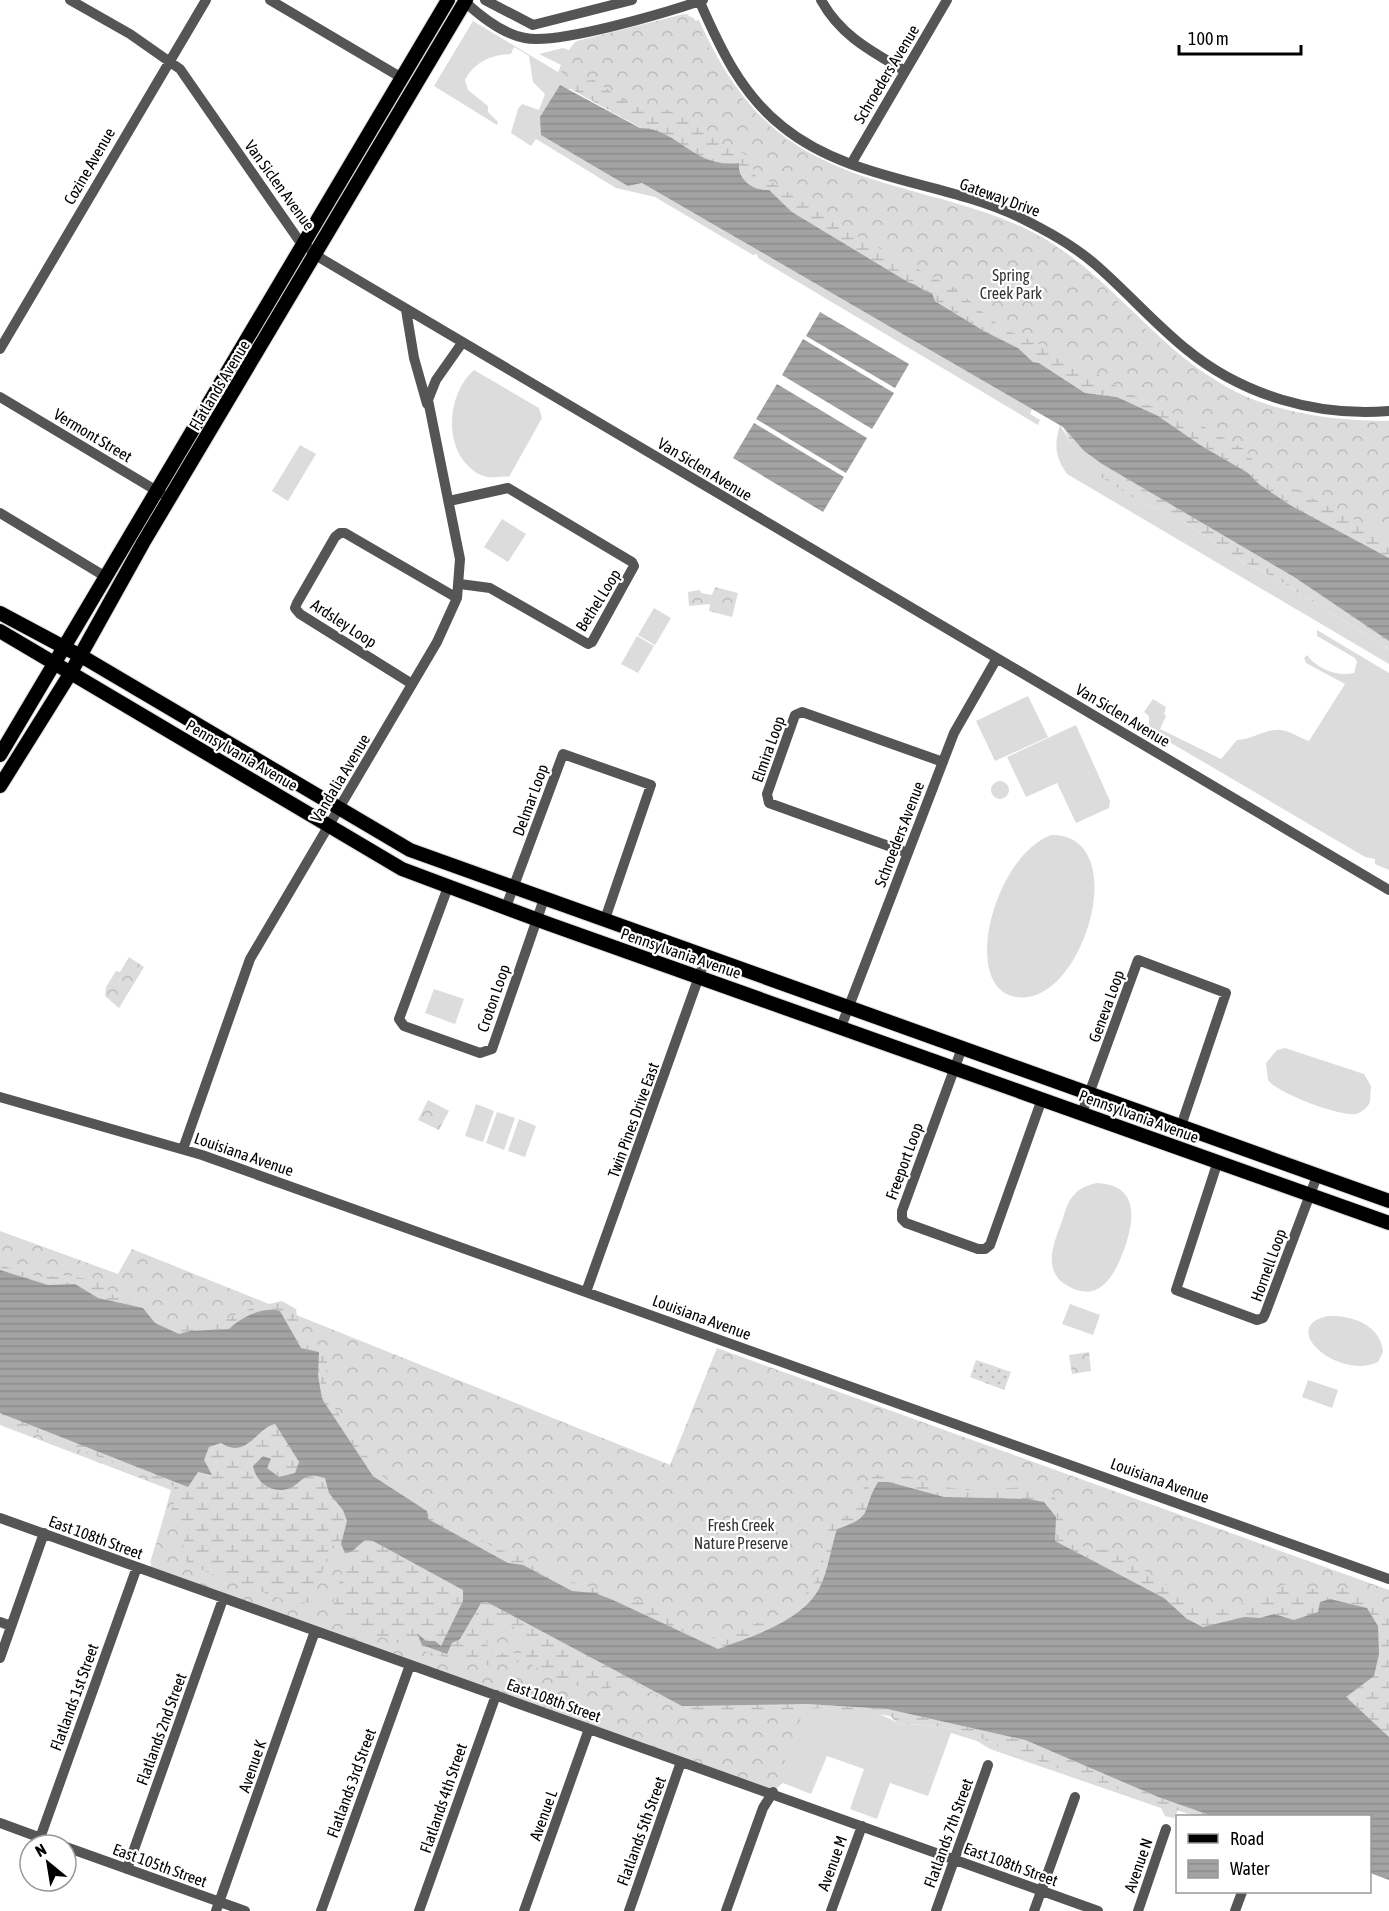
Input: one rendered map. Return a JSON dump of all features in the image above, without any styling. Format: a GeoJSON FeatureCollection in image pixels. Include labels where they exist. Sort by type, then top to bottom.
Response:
{"type":"FeatureCollection","features":[{"type":"Feature","properties":{"kind":"main road","name":"Flatlands Avenue"},"geometry":{"type":"LineString","coordinates":[[2,745],[55,665],[448,0]]}},
{"type":"Feature","properties":{"kind":"main road","name":"Flatlands Avenue"},"geometry":{"type":"LineString","coordinates":[[0,786],[70,674],[170,499],[465,1]]}},
{"type":"Feature","properties":{"kind":"main road","name":"Pennsylvania Avenue"},"geometry":{"type":"LineString","coordinates":[[0,613],[80,656],[410,850],[1389,1201]]}},
{"type":"Feature","properties":{"kind":"main road","name":"Pennsylvania Avenue"},"geometry":{"type":"LineString","coordinates":[[0,631],[402,868],[448,887],[1389,1223]]}},
{"type":"Feature","properties":{"kind":"street","name":"Van Siclen Avenue"},"geometry":{"type":"LineString","coordinates":[[70,0],[180,69],[304,244],[315,254],[406,310],[1389,890]]}},
{"type":"Feature","properties":{"kind":"street","name":"Cozine Avenue"},"geometry":{"type":"LineString","coordinates":[[0,349],[206,0]]}},
{"type":"Feature","properties":{"kind":"street"},"geometry":{"type":"LineString","coordinates":[[270,0],[402,78]]}},
{"type":"Feature","properties":{"kind":"street"},"geometry":{"type":"LineString","coordinates":[[485,0],[527,24],[536,25],[632,0]]}},
{"type":"Feature","properties":{"kind":"street"},"geometry":{"type":"LineString","coordinates":[[465,1],[508,31],[527,39],[566,36],[701,0]]}},
{"type":"Feature","properties":{"kind":"street","name":"Gateway Drive"},"geometry":{"type":"LineString","coordinates":[[701,0],[732,69],[756,102],[775,121],[805,143],[850,164],[1003,210],[1054,235],[1095,264],[1185,349],[1243,385],[1271,397],[1315,408],[1355,412],[1389,411]]}},
{"type":"Feature","properties":{"kind":"street"},"geometry":{"type":"LineString","coordinates":[[821,0],[849,36],[905,71]]}},
{"type":"Feature","properties":{"kind":"street","name":"Schroeders Avenue"},"geometry":{"type":"LineString","coordinates":[[850,164],[947,0]]}},
{"type":"Feature","properties":{"kind":"street","name":"Vandalia Avenue"},"geometry":{"type":"LineString","coordinates":[[406,310],[414,358],[430,412]]}},
{"type":"Feature","properties":{"kind":"street","name":"Vandalia Avenue"},"geometry":{"type":"LineString","coordinates":[[183,1149],[250,959],[437,642],[457,598],[460,584],[458,542],[428,400],[431,388],[462,343]]}},
{"type":"Feature","properties":{"kind":"street","name":"Vermont Street"},"geometry":{"type":"LineString","coordinates":[[0,397],[170,499]]}},
{"type":"Feature","properties":{"kind":"street","name":"Bethel Loop"},"geometry":{"type":"LineString","coordinates":[[449,501],[508,488],[632,562],[634,566],[592,642],[588,644],[490,588],[460,584]]}},
{"type":"Feature","properties":{"kind":"street"},"geometry":{"type":"LineString","coordinates":[[0,513],[106,577]]}},
{"type":"Feature","properties":{"kind":"street","name":"Ardsley Loop"},"geometry":{"type":"LineString","coordinates":[[412,684],[300,614],[296,608],[297,603],[335,537],[340,533],[345,533],[457,598]]}},
{"type":"Feature","properties":{"kind":"street","name":"Schroeders Avenue"},"geometry":{"type":"LineString","coordinates":[[841,1027],[954,732],[997,658]]}},
{"type":"Feature","properties":{"kind":"street","name":"Elmira Loop"},"geometry":{"type":"LineString","coordinates":[[908,853],[770,803],[768,794],[795,715],[802,712],[943,762]]}},
{"type":"Feature","properties":{"kind":"street","name":"Delmar Loop"},"geometry":{"type":"LineString","coordinates":[[506,907],[562,754],[651,785],[605,919]]}},
{"type":"Feature","properties":{"kind":"street","name":"Croton Loop"},"geometry":{"type":"LineString","coordinates":[[448,887],[399,1019],[404,1026],[480,1053],[492,1049],[544,899]]}},
{"type":"Feature","properties":{"kind":"street","name":"Twin Pines Drive East"},"geometry":{"type":"LineString","coordinates":[[586,1292],[701,977],[706,957]]}},
{"type":"Feature","properties":{"kind":"street","name":"Geneva Loop"},"geometry":{"type":"LineString","coordinates":[[1082,1113],[1138,960],[1226,993],[1180,1126]]}},
{"type":"Feature","properties":{"kind":"street","name":"Freeport Loop"},"geometry":{"type":"LineString","coordinates":[[962,1048],[902,1210],[902,1219],[906,1223],[978,1249],[985,1249],[990,1245],[1042,1099]]}},
{"type":"Feature","properties":{"kind":"street","name":"Louisiana Avenue"},"geometry":{"type":"LineString","coordinates":[[0,1097],[93,1126],[183,1149],[1389,1579]]}},
{"type":"Feature","properties":{"kind":"street","name":"Hornell Loop"},"geometry":{"type":"LineString","coordinates":[[1218,1161],[1176,1290],[1180,1294],[1257,1320],[1263,1318],[1317,1176]]}},
{"type":"Feature","properties":{"kind":"street","name":"East 108th Street"},"geometry":{"type":"LineString","coordinates":[[0,1518],[681,1762],[773,1792],[1098,1911]]}},
{"type":"Feature","properties":{"kind":"street"},"geometry":{"type":"LineString","coordinates":[[0,1658],[44,1533]]}},
{"type":"Feature","properties":{"kind":"street","name":"Flatlands 1st Street"},"geometry":{"type":"LineString","coordinates":[[42,1833],[136,1567]]}},
{"type":"Feature","properties":{"kind":"street","name":"Flatlands 2nd Street"},"geometry":{"type":"LineString","coordinates":[[127,1869],[223,1599]]}},
{"type":"Feature","properties":{"kind":"street"},"geometry":{"type":"LineString","coordinates":[[0,1622],[12,1626]]}},
{"type":"Feature","properties":{"kind":"street","name":"Avenue K"},"geometry":{"type":"LineString","coordinates":[[218,1906],[315,1630]]}},
{"type":"Feature","properties":{"kind":"street","name":"Flatlands 3rd Street"},"geometry":{"type":"LineString","coordinates":[[321,1911],[410,1665]]}},
{"type":"Feature","properties":{"kind":"street","name":"Flatlands 4th Street"},"geometry":{"type":"LineString","coordinates":[[419,1911],[496,1695]]}},
{"type":"Feature","properties":{"kind":"street","name":"Avenue L"},"geometry":{"type":"LineString","coordinates":[[524,1911],[589,1729]]}},
{"type":"Feature","properties":{"kind":"street","name":"Flatlands 5th Street"},"geometry":{"type":"LineString","coordinates":[[628,1911],[681,1762]]}},
{"type":"Feature","properties":{"kind":"street","name":"Flatlands 7th Street"},"geometry":{"type":"LineString","coordinates":[[936,1911],[988,1765]]}},
{"type":"Feature","properties":{"kind":"street"},"geometry":{"type":"LineString","coordinates":[[726,1911],[763,1808],[773,1792]]}},
{"type":"Feature","properties":{"kind":"street"},"geometry":{"type":"LineString","coordinates":[[1034,1911],[1075,1797]]}},
{"type":"Feature","properties":{"kind":"street"},"geometry":{"type":"LineString","coordinates":[[0,1823],[27,1833]]}},
{"type":"Feature","properties":{"kind":"street","name":"Avenue M"},"geometry":{"type":"LineString","coordinates":[[831,1911],[862,1826]]}},
{"type":"Feature","properties":{"kind":"street","name":"Avenue N"},"geometry":{"type":"LineString","coordinates":[[1138,1911],[1166,1829]]}},
{"type":"Feature","properties":{"kind":"street","name":"East 105th Street"},"geometry":{"type":"LineString","coordinates":[[78,1851],[218,1906],[245,1911]]}},
{"type":"Feature","properties":{"kind":"street"},"geometry":{"type":"LineString","coordinates":[[1235,1911],[1242,1893]]}},
{"type":"Feature","properties":{"kind":"green space","name":"Spring Creek Park"},"geometry":{"type":"Polygon","coordinates":[[[684,14],[694,18],[718,64],[746,103],[780,136],[823,164],[1005,223],[1047,241],[1077,262],[1155,338],[1182,360],[1236,392],[1264,403],[1323,417],[1389,421],[1389,558],[920,281],[762,191],[569,88],[572,80],[560,71],[577,41],[684,14]]]}},
{"type":"Feature","properties":{"kind":"green space"},"geometry":{"type":"Polygon","coordinates":[[[688,14],[690,21],[567,90],[559,85],[628,186],[642,183],[1032,409],[1030,414],[1040,420],[1038,425],[758,258],[757,254],[753,255],[655,197],[616,188],[536,139],[531,146],[511,133],[518,109],[522,104],[539,110],[545,94],[533,82],[529,56],[514,47],[511,54],[496,56],[478,64],[465,80],[468,90],[488,106],[488,112],[498,122],[497,125],[434,86],[473,21],[558,72],[561,65],[539,54],[563,48],[569,50],[575,42],[688,14]]]}},
{"type":"Feature","properties":{"kind":"green space"},"geometry":{"type":"Polygon","coordinates":[[[699,20],[731,80],[751,106],[776,130],[803,149],[864,176],[993,215],[1045,239],[1084,266],[1171,347],[1217,381],[1268,406],[1329,421],[1319,455],[787,144],[751,111],[736,92],[694,21],[699,20]]]}},
{"type":"Feature","properties":{"kind":"green space"},"geometry":{"type":"Polygon","coordinates":[[[594,80],[634,107],[668,110],[694,124],[719,143],[749,156],[756,177],[774,183],[840,227],[955,289],[1002,328],[1071,358],[1148,405],[1192,420],[1244,449],[1264,474],[1389,537],[1389,558],[1290,505],[1259,484],[1248,473],[1200,445],[1158,416],[1117,397],[1085,393],[1039,363],[1033,362],[1018,348],[984,331],[934,300],[932,293],[908,282],[792,212],[769,190],[752,186],[740,175],[738,163],[702,160],[655,128],[641,128],[569,88],[580,81],[594,80]]]}},
{"type":"Feature","properties":{"kind":"green space"},"geometry":{"type":"Polygon","coordinates":[[[474,370],[539,408],[542,418],[509,477],[481,475],[468,466],[459,454],[454,440],[453,409],[457,394],[464,381],[474,370]]]}},
{"type":"Feature","properties":{"kind":"green space"},"geometry":{"type":"Polygon","coordinates":[[[1060,425],[1072,445],[1139,501],[1182,520],[1240,560],[1280,581],[1389,649],[1389,664],[1067,474],[1057,451],[1060,425]]]}},
{"type":"Feature","properties":{"kind":"green space"},"geometry":{"type":"Polygon","coordinates":[[[1063,427],[1084,451],[1102,464],[1294,577],[1389,641],[1389,649],[1280,581],[1240,560],[1182,520],[1139,501],[1098,475],[1072,445],[1063,427]]]}},
{"type":"Feature","properties":{"kind":"green space"},"geometry":{"type":"Polygon","coordinates":[[[300,445],[316,454],[288,501],[272,491],[300,445]]]}},
{"type":"Feature","properties":{"kind":"green space"},"geometry":{"type":"Polygon","coordinates":[[[502,519],[526,534],[508,562],[484,547],[502,519]]]}},
{"type":"Feature","properties":{"kind":"green space"},"geometry":{"type":"Polygon","coordinates":[[[715,587],[738,593],[732,617],[709,611],[710,604],[689,606],[688,592],[700,590],[701,593],[712,595],[715,587]]]}},
{"type":"Feature","properties":{"kind":"green space"},"geometry":{"type":"Polygon","coordinates":[[[654,608],[671,618],[655,645],[638,635],[654,608]]]}},
{"type":"Feature","properties":{"kind":"green space"},"geometry":{"type":"Polygon","coordinates":[[[1317,630],[1389,673],[1389,870],[1375,864],[1375,859],[1365,857],[1149,730],[1149,716],[1144,712],[1153,699],[1166,707],[1164,714],[1166,716],[1160,729],[1221,759],[1237,740],[1270,731],[1284,731],[1309,741],[1345,684],[1306,663],[1304,658],[1307,655],[1322,668],[1341,674],[1354,673],[1357,662],[1355,658],[1317,636],[1317,630]]]}},
{"type":"Feature","properties":{"kind":"green space"},"geometry":{"type":"Polygon","coordinates":[[[637,636],[654,646],[638,673],[621,664],[637,636]]]}},
{"type":"Feature","properties":{"kind":"green space"},"geometry":{"type":"Polygon","coordinates":[[[1028,696],[1048,737],[995,761],[976,721],[1028,696]]]}},
{"type":"Feature","properties":{"kind":"green space"},"geometry":{"type":"Polygon","coordinates":[[[1076,725],[1110,801],[1109,808],[1076,823],[1057,783],[1026,797],[1007,757],[1076,725]]]}},
{"type":"Feature","properties":{"kind":"green space"},"geometry":{"type":"Polygon","coordinates":[[[1000,781],[1006,784],[1009,790],[1006,796],[1000,799],[994,796],[991,790],[994,784],[1000,781]]]}},
{"type":"Feature","properties":{"kind":"green space"},"geometry":{"type":"Polygon","coordinates":[[[1051,835],[1075,841],[1089,859],[1094,884],[1092,913],[1082,942],[1068,969],[1049,988],[1028,997],[1006,994],[992,979],[987,956],[989,928],[997,899],[1011,872],[1029,849],[1051,835]]]}},
{"type":"Feature","properties":{"kind":"green space"},"geometry":{"type":"Polygon","coordinates":[[[129,957],[144,967],[119,1008],[105,996],[106,987],[116,971],[120,972],[129,957]]]}},
{"type":"Feature","properties":{"kind":"green space"},"geometry":{"type":"Polygon","coordinates":[[[434,989],[464,999],[455,1024],[425,1013],[434,989]]]}},
{"type":"Feature","properties":{"kind":"green space"},"geometry":{"type":"Polygon","coordinates":[[[1285,1048],[1364,1074],[1371,1086],[1369,1104],[1356,1114],[1337,1112],[1296,1097],[1274,1085],[1268,1080],[1266,1063],[1277,1050],[1285,1048]]]}},
{"type":"Feature","properties":{"kind":"green space"},"geometry":{"type":"Polygon","coordinates":[[[428,1100],[449,1111],[439,1130],[418,1120],[428,1100]]]}},
{"type":"Feature","properties":{"kind":"green space"},"geometry":{"type":"Polygon","coordinates":[[[476,1104],[494,1111],[483,1142],[465,1136],[476,1104]]]}},
{"type":"Feature","properties":{"kind":"green space"},"geometry":{"type":"Polygon","coordinates":[[[497,1112],[515,1118],[504,1150],[486,1143],[497,1112]]]}},
{"type":"Feature","properties":{"kind":"green space"},"geometry":{"type":"Polygon","coordinates":[[[519,1119],[536,1126],[525,1157],[508,1151],[519,1119]]]}},
{"type":"Feature","properties":{"kind":"green space"},"geometry":{"type":"Polygon","coordinates":[[[1097,1183],[1110,1185],[1127,1196],[1130,1204],[1131,1225],[1117,1266],[1106,1283],[1098,1289],[1080,1291],[1068,1286],[1055,1273],[1052,1265],[1053,1247],[1066,1208],[1075,1193],[1097,1183]]]}},
{"type":"Feature","properties":{"kind":"green space","name":"Fresh Creek Nature Preserve"},"geometry":{"type":"Polygon","coordinates":[[[0,1231],[118,1274],[132,1249],[670,1465],[717,1348],[1389,1590],[1389,1744],[1280,1625],[790,1623],[717,1651],[519,1571],[178,1338],[0,1275],[0,1231]]]}},
{"type":"Feature","properties":{"kind":"green space"},"geometry":{"type":"Polygon","coordinates":[[[0,1265],[40,1277],[68,1275],[100,1282],[113,1295],[146,1306],[159,1318],[181,1326],[220,1321],[252,1308],[282,1301],[296,1309],[300,1335],[306,1341],[319,1345],[327,1357],[326,1394],[357,1443],[384,1478],[430,1503],[435,1512],[497,1549],[536,1561],[572,1582],[654,1605],[676,1622],[704,1637],[721,1639],[797,1605],[817,1579],[830,1523],[853,1512],[866,1484],[870,1479],[883,1473],[899,1473],[956,1489],[1024,1488],[1043,1492],[1053,1497],[1061,1505],[1063,1539],[1079,1546],[1118,1552],[1186,1599],[1214,1610],[1232,1608],[1286,1584],[1311,1589],[1349,1588],[1389,1614],[1389,1737],[1345,1697],[1374,1676],[1367,1608],[1330,1599],[1319,1612],[1294,1620],[1274,1614],[1203,1627],[1187,1619],[1164,1598],[1055,1541],[1056,1517],[1044,1503],[996,1498],[944,1497],[889,1482],[869,1496],[866,1511],[860,1519],[837,1529],[820,1587],[801,1610],[775,1626],[718,1649],[655,1618],[594,1593],[572,1591],[523,1565],[508,1563],[427,1519],[427,1511],[373,1476],[322,1399],[319,1364],[310,1349],[301,1348],[286,1317],[270,1308],[237,1319],[229,1329],[190,1331],[179,1335],[155,1323],[143,1308],[98,1298],[62,1283],[48,1285],[0,1269],[0,1265]]]}},
{"type":"Feature","properties":{"kind":"green space"},"geometry":{"type":"Polygon","coordinates":[[[1070,1304],[1100,1315],[1093,1335],[1062,1324],[1070,1304]]]}},
{"type":"Feature","properties":{"kind":"green space"},"geometry":{"type":"Polygon","coordinates":[[[1328,1316],[1346,1317],[1371,1328],[1381,1343],[1383,1352],[1378,1362],[1363,1366],[1346,1364],[1331,1359],[1319,1350],[1311,1340],[1308,1330],[1314,1322],[1328,1316]]]}},
{"type":"Feature","properties":{"kind":"green space"},"geometry":{"type":"Polygon","coordinates":[[[1089,1352],[1091,1371],[1072,1374],[1069,1355],[1089,1352]]]}},
{"type":"Feature","properties":{"kind":"green space"},"geometry":{"type":"Polygon","coordinates":[[[976,1360],[1011,1372],[1004,1390],[970,1377],[976,1360]]]}},
{"type":"Feature","properties":{"kind":"green space"},"geometry":{"type":"Polygon","coordinates":[[[1308,1380],[1338,1390],[1332,1408],[1302,1397],[1308,1380]]]}},
{"type":"Feature","properties":{"kind":"green space"},"geometry":{"type":"Polygon","coordinates":[[[0,1399],[309,1467],[809,1697],[773,1792],[149,1572],[171,1490],[0,1425],[0,1399]]]}},
{"type":"Feature","properties":{"kind":"green space"},"geometry":{"type":"Polygon","coordinates":[[[0,1413],[188,1487],[198,1472],[211,1475],[204,1460],[208,1447],[221,1443],[229,1447],[243,1446],[275,1424],[299,1462],[295,1473],[279,1478],[267,1468],[263,1456],[255,1462],[255,1474],[262,1483],[293,1487],[308,1477],[325,1478],[345,1515],[346,1538],[351,1552],[365,1540],[373,1541],[464,1590],[463,1601],[441,1646],[435,1641],[426,1641],[419,1634],[429,1648],[441,1652],[459,1637],[481,1603],[487,1602],[682,1706],[806,1704],[887,1709],[1025,1740],[1158,1797],[1209,1815],[1191,1815],[1001,1748],[965,1732],[938,1726],[899,1725],[890,1716],[825,1708],[699,1712],[683,1709],[627,1679],[602,1692],[558,1681],[529,1663],[515,1662],[491,1666],[455,1660],[407,1646],[347,1625],[333,1610],[345,1557],[333,1545],[330,1547],[313,1601],[298,1605],[191,1566],[182,1556],[185,1535],[170,1513],[177,1495],[173,1486],[0,1418],[0,1413]],[[510,1626],[498,1629],[488,1637],[487,1645],[494,1657],[503,1653],[521,1653],[527,1642],[521,1628],[510,1626]]]}},
{"type":"Feature","properties":{"kind":"green space"},"geometry":{"type":"Polygon","coordinates":[[[0,1418],[793,1708],[864,1711],[878,1714],[899,1725],[938,1726],[965,1732],[1001,1748],[1178,1810],[1174,1818],[1165,1816],[1161,1808],[990,1749],[977,1741],[951,1733],[928,1796],[890,1783],[877,1819],[850,1809],[864,1769],[827,1756],[811,1794],[783,1783],[777,1788],[150,1563],[173,1486],[0,1418]]]}},
{"type":"Feature","properties":{"kind":"water"},"geometry":{"type":"Polygon","coordinates":[[[560,85],[640,128],[665,134],[697,155],[723,163],[739,163],[741,175],[752,186],[769,190],[792,212],[908,282],[932,293],[935,301],[984,331],[1018,348],[1033,362],[1039,363],[1085,393],[1117,397],[1158,416],[1200,445],[1248,473],[1259,484],[1290,505],[1389,558],[1389,641],[1294,577],[1102,464],[1084,451],[1063,427],[642,183],[628,186],[541,135],[540,117],[560,85]]]}},
{"type":"Feature","properties":{"kind":"water"},"geometry":{"type":"Polygon","coordinates":[[[820,312],[909,364],[895,388],[806,336],[820,312]]]}},
{"type":"Feature","properties":{"kind":"water"},"geometry":{"type":"Polygon","coordinates":[[[803,339],[894,393],[872,429],[782,375],[803,339]]]}},
{"type":"Feature","properties":{"kind":"water"},"geometry":{"type":"Polygon","coordinates":[[[777,384],[867,438],[846,473],[756,419],[777,384]]]}},
{"type":"Feature","properties":{"kind":"water"},"geometry":{"type":"Polygon","coordinates":[[[754,423],[844,477],[823,512],[733,458],[754,423]]]}},
{"type":"Feature","properties":{"kind":"water"},"geometry":{"type":"Polygon","coordinates":[[[0,1270],[48,1285],[75,1284],[98,1298],[143,1308],[155,1323],[179,1334],[190,1331],[229,1329],[252,1314],[266,1310],[280,1311],[301,1348],[319,1352],[318,1375],[322,1399],[373,1476],[427,1511],[428,1519],[508,1563],[523,1565],[572,1591],[595,1593],[613,1600],[718,1649],[789,1619],[812,1599],[823,1580],[837,1529],[862,1516],[878,1482],[889,1482],[944,1497],[1028,1499],[1044,1502],[1056,1517],[1055,1541],[1164,1598],[1187,1619],[1203,1627],[1244,1617],[1260,1618],[1274,1614],[1294,1620],[1318,1612],[1320,1602],[1330,1599],[1367,1608],[1378,1626],[1379,1654],[1374,1676],[1346,1697],[1389,1737],[1389,1880],[1371,1873],[1371,1815],[1209,1815],[1158,1797],[1025,1740],[887,1709],[806,1704],[682,1706],[487,1602],[481,1603],[460,1639],[452,1643],[447,1654],[422,1645],[417,1633],[426,1641],[435,1641],[441,1646],[463,1601],[463,1590],[373,1541],[365,1540],[351,1552],[345,1553],[341,1544],[347,1521],[343,1510],[329,1493],[325,1478],[308,1477],[284,1490],[266,1486],[258,1478],[253,1466],[263,1456],[271,1459],[267,1468],[279,1477],[295,1473],[299,1462],[275,1424],[244,1446],[237,1448],[221,1443],[209,1447],[204,1460],[212,1475],[198,1472],[188,1487],[0,1413],[0,1270]]]}}]}
